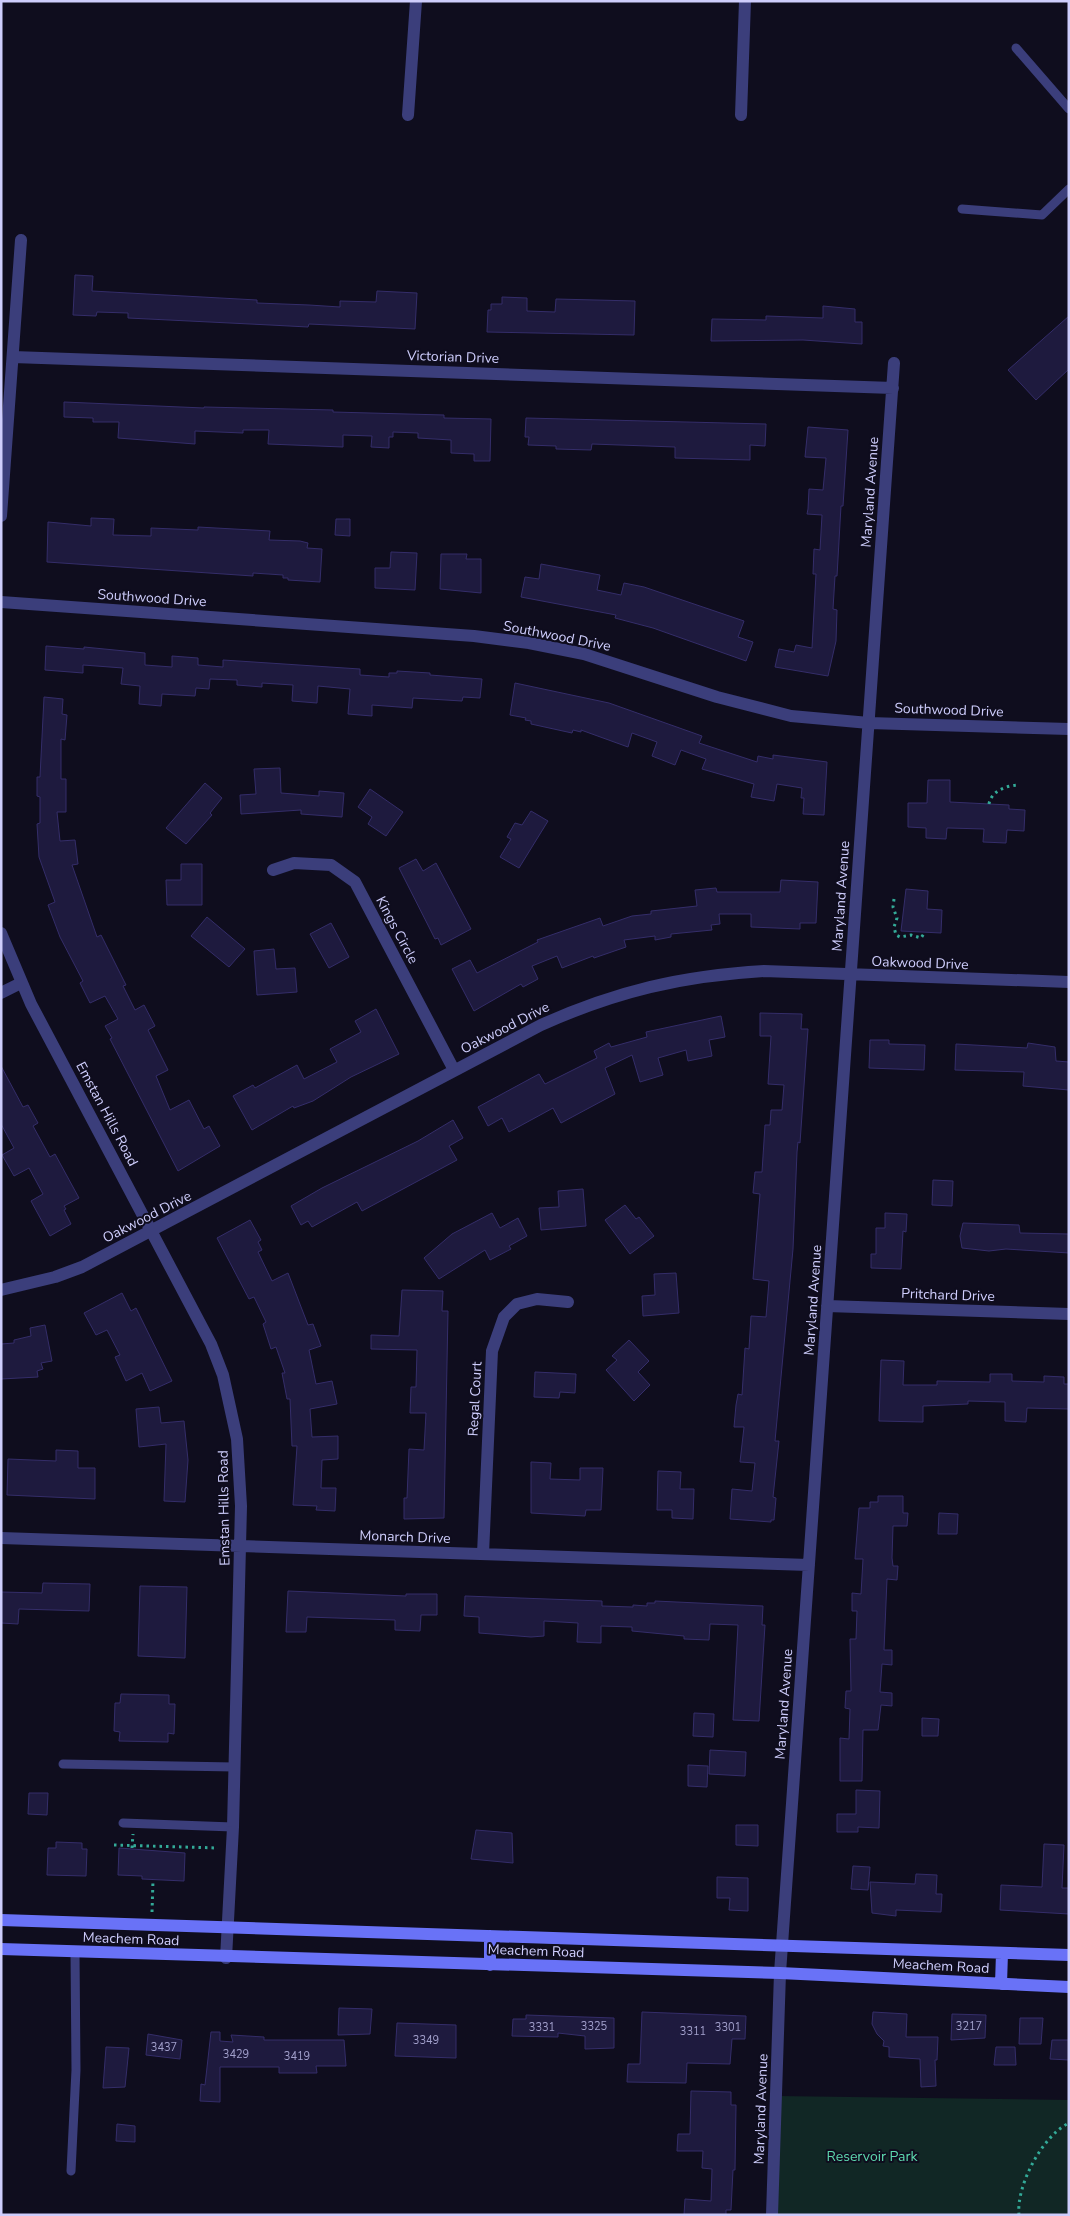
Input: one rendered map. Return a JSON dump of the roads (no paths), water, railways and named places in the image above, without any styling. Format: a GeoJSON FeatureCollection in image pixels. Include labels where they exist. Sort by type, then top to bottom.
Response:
{"type":"FeatureCollection","features":[{"type":"Feature","properties":{"kind":"street"},"geometry":{"type":"LineString","coordinates":[[408,115],[416,1]]}},
{"type":"Feature","properties":{"kind":"street"},"geometry":{"type":"LineString","coordinates":[[741,115],[745,1]]}},
{"type":"Feature","properties":{"kind":"street"},"geometry":{"type":"LineString","coordinates":[[1,516],[21,240]]}},
{"type":"Feature","properties":{"kind":"street","name":"Victorian Drive"},"geometry":{"type":"LineString","coordinates":[[13,357],[893,388]]}},
{"type":"Feature","properties":{"kind":"street","name":"Maryland Avenue"},"geometry":{"type":"LineString","coordinates":[[772,2215],[780,1973],[894,362]]}},
{"type":"Feature","properties":{"kind":"street","name":"Southwood Drive"},"geometry":{"type":"LineString","coordinates":[[1,602],[474,636],[529,642],[584,654],[754,708],[791,716],[869,723],[1069,729]]}},
{"type":"Feature","properties":{"kind":"street","name":"Kings Circle"},"geometry":{"type":"LineString","coordinates":[[273,870],[294,863],[332,865],[355,882],[454,1070]]}},
{"type":"Feature","properties":{"kind":"street","name":"Emstan Hills Road"},"geometry":{"type":"LineString","coordinates":[[1,933],[21,983],[207,1336],[225,1383],[238,1440],[241,1472],[235,1767],[226,1958]]}},
{"type":"Feature","properties":{"kind":"street","name":"Oakwood Drive"},"geometry":{"type":"LineString","coordinates":[[1,1290],[27,1285],[73,1270],[153,1232],[454,1070],[540,1025],[583,1006],[663,983],[718,974],[764,971],[851,976],[1069,982]]}},
{"type":"Feature","properties":{"kind":"street"},"geometry":{"type":"LineString","coordinates":[[1,992],[21,983]]}},
{"type":"Feature","properties":{"kind":"street","name":"Regal Court"},"geometry":{"type":"LineString","coordinates":[[483,1554],[492,1351],[504,1317],[517,1304],[537,1299],[568,1302]]}},
{"type":"Feature","properties":{"kind":"street","name":"Pritchard Drive"},"geometry":{"type":"LineString","coordinates":[[827,1306],[1069,1314]]}},
{"type":"Feature","properties":{"kind":"street","name":"Monarch Drive"},"geometry":{"type":"LineString","coordinates":[[1,1538],[809,1565]]}},
{"type":"Feature","properties":{"kind":"street","name":"Meachem Road"},"geometry":{"type":"LineString","coordinates":[[1,1920],[1069,1955]]}},
{"type":"Feature","properties":{"kind":"street"},"geometry":{"type":"LineString","coordinates":[[490,1936],[490,1965]]}},
{"type":"Feature","properties":{"kind":"street","name":"Meachem Road"},"geometry":{"type":"LineString","coordinates":[[1,1949],[226,1958],[780,1973],[1069,1987]]}},
{"type":"Feature","properties":{"kind":"street"},"geometry":{"type":"LineString","coordinates":[[1001,1984],[1002,1953]]}},
{"type":"Feature","properties":{"kind":"lane"},"geometry":{"type":"LineString","coordinates":[[1016,48],[1069,109]]}},
{"type":"Feature","properties":{"kind":"lane"},"geometry":{"type":"LineString","coordinates":[[962,209],[1042,215],[1069,188]]}},
{"type":"Feature","properties":{"kind":"lane"},"geometry":{"type":"LineString","coordinates":[[63,1764],[235,1767]]}},
{"type":"Feature","properties":{"kind":"lane"},"geometry":{"type":"LineString","coordinates":[[123,1823],[233,1827]]}},
{"type":"Feature","properties":{"kind":"lane"},"geometry":{"type":"LineString","coordinates":[[71,2171],[76,2070],[75,1952]]}},
{"type":"Feature","properties":{"kind":"park label","name":"Reservoir Park"},"geometry":{"type":"Point","coordinates":[872,2156]}}]}
